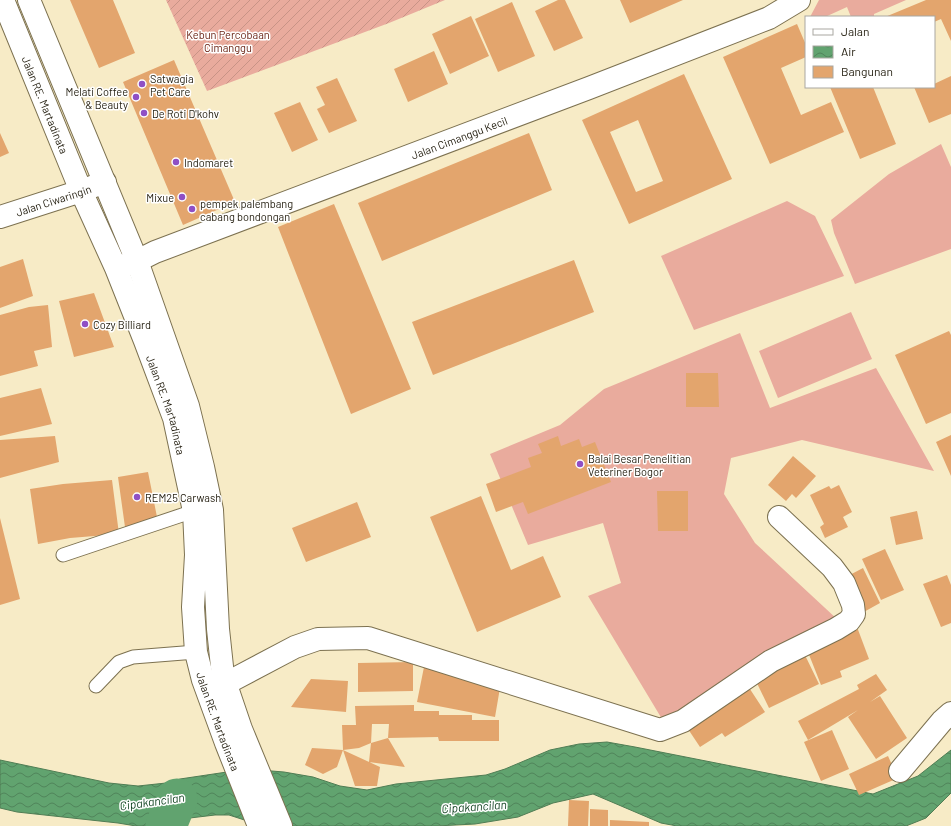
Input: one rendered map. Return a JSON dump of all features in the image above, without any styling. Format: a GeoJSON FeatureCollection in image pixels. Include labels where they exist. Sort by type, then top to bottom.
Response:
{"type":"FeatureCollection","features":[{"type":"Feature","properties":{"kind":"main road","name":"Jalan RE. Martadinata"},"geometry":{"type":"LineString","coordinates":[[3,0],[81,191],[116,268],[150,352],[174,418],[203,510],[196,555],[193,606],[196,652],[203,680],[281,826]]}},
{"type":"Feature","properties":{"kind":"main road"},"geometry":{"type":"LineString","coordinates":[[29,0],[137,261],[188,406],[203,467],[203,510],[233,736]]}},
{"type":"Feature","properties":{"kind":"main road","name":"Jalan Cimanggu Kecil"},"geometry":{"type":"LineString","coordinates":[[116,268],[769,18],[799,0]]}},
{"type":"Feature","properties":{"kind":"main road","name":"Jalan Ciwaringin"},"geometry":{"type":"LineString","coordinates":[[0,217],[105,182]]}},
{"type":"Feature","properties":{"kind":"main road"},"geometry":{"type":"LineString","coordinates":[[225,684],[295,647],[318,638],[368,638],[660,730],[683,721],[771,661],[836,629],[849,621],[854,614],[853,605],[844,583],[832,567],[779,517]]}},
{"type":"Feature","properties":{"kind":"main road"},"geometry":{"type":"LineString","coordinates":[[900,771],[951,713]]}},
{"type":"Feature","properties":{"kind":"main road","name":"Jalan RE. Martadinata"},"geometry":{"type":"LineString","coordinates":[[233,736],[259,826]]}},
{"type":"Feature","properties":{"kind":"lane"},"geometry":{"type":"LineString","coordinates":[[63,556],[203,510]]}},
{"type":"Feature","properties":{"kind":"lane"},"geometry":{"type":"LineString","coordinates":[[96,686],[119,662],[133,657],[196,652]]}},
{"type":"Feature","properties":{"kind":"green space","name":"Kebun Percobaan Cimanggu"},"geometry":{"type":"Polygon","coordinates":[[[166,0],[445,0],[389,23],[207,91],[166,0]]]}},
{"type":"Feature","properties":{"kind":"green space"},"geometry":{"type":"Polygon","coordinates":[[[819,0],[906,0],[874,14],[874,16],[851,16],[847,7],[827,16],[811,16],[819,0]]]}},
{"type":"Feature","properties":{"kind":"green space"},"geometry":{"type":"Polygon","coordinates":[[[941,144],[951,167],[951,249],[855,284],[834,233],[831,220],[889,174],[941,144]]]}},
{"type":"Feature","properties":{"kind":"green space"},"geometry":{"type":"Polygon","coordinates":[[[787,201],[815,216],[844,276],[694,330],[661,256],[787,201]]]}},
{"type":"Feature","properties":{"kind":"green space"},"geometry":{"type":"Polygon","coordinates":[[[851,312],[872,359],[778,398],[759,351],[851,312]]]}},
{"type":"Feature","properties":{"kind":"green space"},"geometry":{"type":"Polygon","coordinates":[[[740,333],[770,408],[876,368],[934,471],[802,440],[731,458],[724,494],[755,543],[838,620],[668,729],[588,596],[621,583],[603,523],[528,545],[490,454],[560,425],[604,389],[740,333]]]}},
{"type":"Feature","properties":{"kind":"water","name":"Cipakancilan"},"geometry":{"type":"Polygon","coordinates":[[[607,742],[873,794],[918,776],[951,750],[951,793],[926,818],[906,826],[677,826],[661,823],[593,794],[553,803],[518,817],[475,824],[436,826],[263,826],[229,815],[215,815],[173,820],[153,826],[136,826],[17,812],[0,808],[0,760],[109,783],[138,786],[166,783],[180,779],[247,769],[284,772],[313,777],[340,786],[367,790],[396,784],[486,775],[505,769],[550,750],[579,744],[607,742]]]}},
{"type":"Feature","properties":{"kind":"building"},"geometry":{"type":"Polygon","coordinates":[[[70,0],[113,0],[135,53],[99,68],[70,0]]]}},
{"type":"Feature","properties":{"kind":"building"},"geometry":{"type":"Polygon","coordinates":[[[558,0],[565,0],[583,38],[554,51],[535,11],[558,0]]]}},
{"type":"Feature","properties":{"kind":"building"},"geometry":{"type":"Polygon","coordinates":[[[620,0],[683,0],[630,23],[620,0]]]}},
{"type":"Feature","properties":{"kind":"building"},"geometry":{"type":"Polygon","coordinates":[[[926,0],[951,0],[951,41],[941,19],[935,22],[935,16],[887,16],[926,0]]]}},
{"type":"Feature","properties":{"kind":"building"},"geometry":{"type":"Polygon","coordinates":[[[512,2],[535,56],[498,72],[475,19],[512,2]]]}},
{"type":"Feature","properties":{"kind":"building"},"geometry":{"type":"Polygon","coordinates":[[[471,16],[489,56],[450,74],[432,34],[471,16]]]}},
{"type":"Feature","properties":{"kind":"building"},"geometry":{"type":"Polygon","coordinates":[[[797,24],[805,43],[805,57],[781,68],[801,115],[831,102],[844,132],[770,164],[723,57],[797,24]]]}},
{"type":"Feature","properties":{"kind":"building"},"geometry":{"type":"Polygon","coordinates":[[[434,51],[448,84],[408,102],[394,69],[434,51]]]}},
{"type":"Feature","properties":{"kind":"building"},"geometry":{"type":"Polygon","coordinates":[[[174,60],[235,202],[183,225],[123,82],[174,60]]]}},
{"type":"Feature","properties":{"kind":"building"},"geometry":{"type":"Polygon","coordinates":[[[684,74],[732,179],[629,224],[582,120],[684,74]],[[638,120],[610,132],[636,192],[663,181],[638,120]]]}},
{"type":"Feature","properties":{"kind":"building"},"geometry":{"type":"Polygon","coordinates":[[[951,76],[951,114],[929,123],[914,88],[935,88],[935,84],[951,76]]]}},
{"type":"Feature","properties":{"kind":"building"},"geometry":{"type":"Polygon","coordinates":[[[337,78],[357,121],[329,133],[317,109],[325,105],[316,87],[337,78]]]}},
{"type":"Feature","properties":{"kind":"building"},"geometry":{"type":"Polygon","coordinates":[[[830,88],[873,88],[896,144],[860,159],[830,88]]]}},
{"type":"Feature","properties":{"kind":"building"},"geometry":{"type":"Polygon","coordinates":[[[300,102],[318,140],[292,152],[274,113],[300,102]]]}},
{"type":"Feature","properties":{"kind":"building"},"geometry":{"type":"Polygon","coordinates":[[[0,133],[9,153],[0,157],[0,133]]]}},
{"type":"Feature","properties":{"kind":"building"},"geometry":{"type":"Polygon","coordinates":[[[529,133],[552,190],[382,261],[358,203],[529,133]]]}},
{"type":"Feature","properties":{"kind":"building"},"geometry":{"type":"Polygon","coordinates":[[[334,204],[411,389],[351,414],[278,227],[334,204]]]}},
{"type":"Feature","properties":{"kind":"building"},"geometry":{"type":"Polygon","coordinates":[[[23,259],[33,296],[0,308],[0,267],[23,259]]]}},
{"type":"Feature","properties":{"kind":"building"},"geometry":{"type":"Polygon","coordinates":[[[574,260],[594,312],[433,375],[412,322],[574,260]]]}},
{"type":"Feature","properties":{"kind":"building","name":"Cozy Billiard"},"geometry":{"type":"Polygon","coordinates":[[[94,293],[114,347],[74,357],[59,301],[94,293]]]}},
{"type":"Feature","properties":{"kind":"building"},"geometry":{"type":"Polygon","coordinates":[[[48,305],[52,347],[34,351],[38,366],[0,376],[0,315],[29,307],[48,305]]]}},
{"type":"Feature","properties":{"kind":"building"},"geometry":{"type":"Polygon","coordinates":[[[949,331],[951,335],[951,413],[926,424],[895,355],[949,331]]]}},
{"type":"Feature","properties":{"kind":"building"},"geometry":{"type":"Polygon","coordinates":[[[686,373],[718,373],[719,407],[686,407],[686,373]]]}},
{"type":"Feature","properties":{"kind":"building"},"geometry":{"type":"Polygon","coordinates":[[[41,388],[52,424],[0,436],[0,398],[41,388]]]}},
{"type":"Feature","properties":{"kind":"building"},"geometry":{"type":"Polygon","coordinates":[[[951,435],[951,476],[936,442],[951,435]]]}},
{"type":"Feature","properties":{"kind":"building"},"geometry":{"type":"Polygon","coordinates":[[[55,436],[59,462],[0,478],[0,440],[55,436]]]}},
{"type":"Feature","properties":{"kind":"building"},"geometry":{"type":"Polygon","coordinates":[[[558,436],[561,446],[579,439],[582,447],[595,442],[611,482],[528,514],[523,502],[496,512],[486,484],[531,467],[528,458],[542,453],[538,444],[558,436]]]}},
{"type":"Feature","properties":{"kind":"building"},"geometry":{"type":"Polygon","coordinates":[[[793,456],[816,476],[796,498],[792,494],[786,501],[768,485],[793,456]]]}},
{"type":"Feature","properties":{"kind":"building","name":"REM25 Carwash"},"geometry":{"type":"Polygon","coordinates":[[[148,472],[157,517],[125,527],[118,477],[148,472]]]}},
{"type":"Feature","properties":{"kind":"building"},"geometry":{"type":"Polygon","coordinates":[[[112,480],[119,534],[70,538],[38,544],[30,489],[63,484],[112,480]]]}},
{"type":"Feature","properties":{"kind":"building"},"geometry":{"type":"Polygon","coordinates":[[[839,485],[852,512],[843,517],[848,527],[825,538],[820,527],[824,524],[810,495],[829,486],[831,489],[839,485]]]}},
{"type":"Feature","properties":{"kind":"building"},"geometry":{"type":"Polygon","coordinates":[[[657,491],[688,491],[688,531],[658,531],[657,491]]]}},
{"type":"Feature","properties":{"kind":"building"},"geometry":{"type":"Polygon","coordinates":[[[481,496],[511,570],[543,556],[561,597],[477,632],[430,517],[481,496]]]}},
{"type":"Feature","properties":{"kind":"building"},"geometry":{"type":"Polygon","coordinates":[[[357,502],[371,537],[306,562],[292,528],[357,502]]]}},
{"type":"Feature","properties":{"kind":"building"},"geometry":{"type":"Polygon","coordinates":[[[917,511],[923,539],[896,545],[890,517],[917,511]]]}},
{"type":"Feature","properties":{"kind":"building"},"geometry":{"type":"Polygon","coordinates":[[[0,518],[20,599],[0,605],[0,518]]]}},
{"type":"Feature","properties":{"kind":"building"},"geometry":{"type":"Polygon","coordinates":[[[885,549],[904,590],[881,600],[862,559],[885,549]]]}},
{"type":"Feature","properties":{"kind":"building"},"geometry":{"type":"Polygon","coordinates":[[[863,568],[880,603],[862,613],[844,578],[863,568]]]}},
{"type":"Feature","properties":{"kind":"building"},"geometry":{"type":"Polygon","coordinates":[[[947,575],[951,585],[951,623],[941,627],[923,584],[947,575]]]}},
{"type":"Feature","properties":{"kind":"building"},"geometry":{"type":"Polygon","coordinates":[[[857,627],[869,659],[840,671],[842,677],[821,685],[806,647],[857,627]]]}},
{"type":"Feature","properties":{"kind":"building"},"geometry":{"type":"Polygon","coordinates":[[[803,651],[819,684],[769,708],[753,675],[803,651]]]}},
{"type":"Feature","properties":{"kind":"building"},"geometry":{"type":"Polygon","coordinates":[[[413,662],[413,691],[358,692],[358,663],[413,662]]]}},
{"type":"Feature","properties":{"kind":"building"},"geometry":{"type":"Polygon","coordinates":[[[424,667],[501,682],[495,717],[417,702],[424,667]]]}},
{"type":"Feature","properties":{"kind":"building"},"geometry":{"type":"Polygon","coordinates":[[[876,674],[887,690],[870,702],[880,696],[907,738],[876,759],[848,717],[858,710],[808,740],[798,721],[859,689],[857,685],[876,674]]]}},
{"type":"Feature","properties":{"kind":"building"},"geometry":{"type":"Polygon","coordinates":[[[311,679],[348,681],[346,712],[291,707],[311,679]]]}},
{"type":"Feature","properties":{"kind":"building"},"geometry":{"type":"Polygon","coordinates":[[[746,683],[765,712],[725,737],[722,733],[700,747],[684,723],[746,683]]]}},
{"type":"Feature","properties":{"kind":"building"},"geometry":{"type":"Polygon","coordinates":[[[414,705],[414,711],[439,711],[439,715],[472,715],[472,720],[499,720],[499,741],[439,741],[438,737],[388,738],[389,724],[372,724],[371,743],[359,748],[343,750],[342,725],[356,725],[355,706],[414,705]]]}},
{"type":"Feature","properties":{"kind":"building"},"geometry":{"type":"Polygon","coordinates":[[[832,730],[849,769],[821,781],[804,742],[832,730]]]}},
{"type":"Feature","properties":{"kind":"building"},"geometry":{"type":"Polygon","coordinates":[[[388,738],[405,767],[369,762],[371,743],[388,738]]]}},
{"type":"Feature","properties":{"kind":"building"},"geometry":{"type":"Polygon","coordinates":[[[312,748],[343,750],[337,767],[323,774],[305,765],[312,748]]]}},
{"type":"Feature","properties":{"kind":"building"},"geometry":{"type":"Polygon","coordinates":[[[343,750],[380,767],[377,786],[355,786],[343,750]]]}},
{"type":"Feature","properties":{"kind":"building"},"geometry":{"type":"Polygon","coordinates":[[[888,756],[898,778],[859,795],[849,774],[888,756]]]}},
{"type":"Feature","properties":{"kind":"building"},"geometry":{"type":"Polygon","coordinates":[[[569,800],[589,801],[588,826],[568,826],[569,800]]]}},
{"type":"Feature","properties":{"kind":"building"},"geometry":{"type":"Polygon","coordinates":[[[590,809],[608,810],[608,826],[590,826],[590,809]]]}},
{"type":"Feature","properties":{"kind":"building"},"geometry":{"type":"Polygon","coordinates":[[[610,820],[649,822],[649,826],[610,826],[610,820]]]}},
{"type":"Feature","properties":{"kind":"waterway","name":"Cipakancilan"},"geometry":{"type":"LineString","coordinates":[[166,826],[177,799]]}},
{"type":"Feature","properties":{"kind":"place","name":"Satwagia Pet Care"},"geometry":{"type":"Point","coordinates":[142,84]}},
{"type":"Feature","properties":{"kind":"place","name":"Melati Coffee & Beauty"},"geometry":{"type":"Point","coordinates":[136,97]}},
{"type":"Feature","properties":{"kind":"place","name":"De Roti D'kohv"},"geometry":{"type":"Point","coordinates":[144,113]}},
{"type":"Feature","properties":{"kind":"place","name":"Indomaret"},"geometry":{"type":"Point","coordinates":[176,162]}},
{"type":"Feature","properties":{"kind":"place","name":"Mixue"},"geometry":{"type":"Point","coordinates":[182,197]}},
{"type":"Feature","properties":{"kind":"place","name":"pempek palembang cabang bondongan"},"geometry":{"type":"Point","coordinates":[192,209]}},
{"type":"Feature","properties":{"kind":"place","name":"Cozy Billiard"},"geometry":{"type":"Point","coordinates":[85,324]}},
{"type":"Feature","properties":{"kind":"place","name":"Balai Besar Penelitian Veteriner Bogor"},"geometry":{"type":"Point","coordinates":[580,464]}},
{"type":"Feature","properties":{"kind":"place","name":"REM25 Carwash"},"geometry":{"type":"Point","coordinates":[137,497]}}]}
